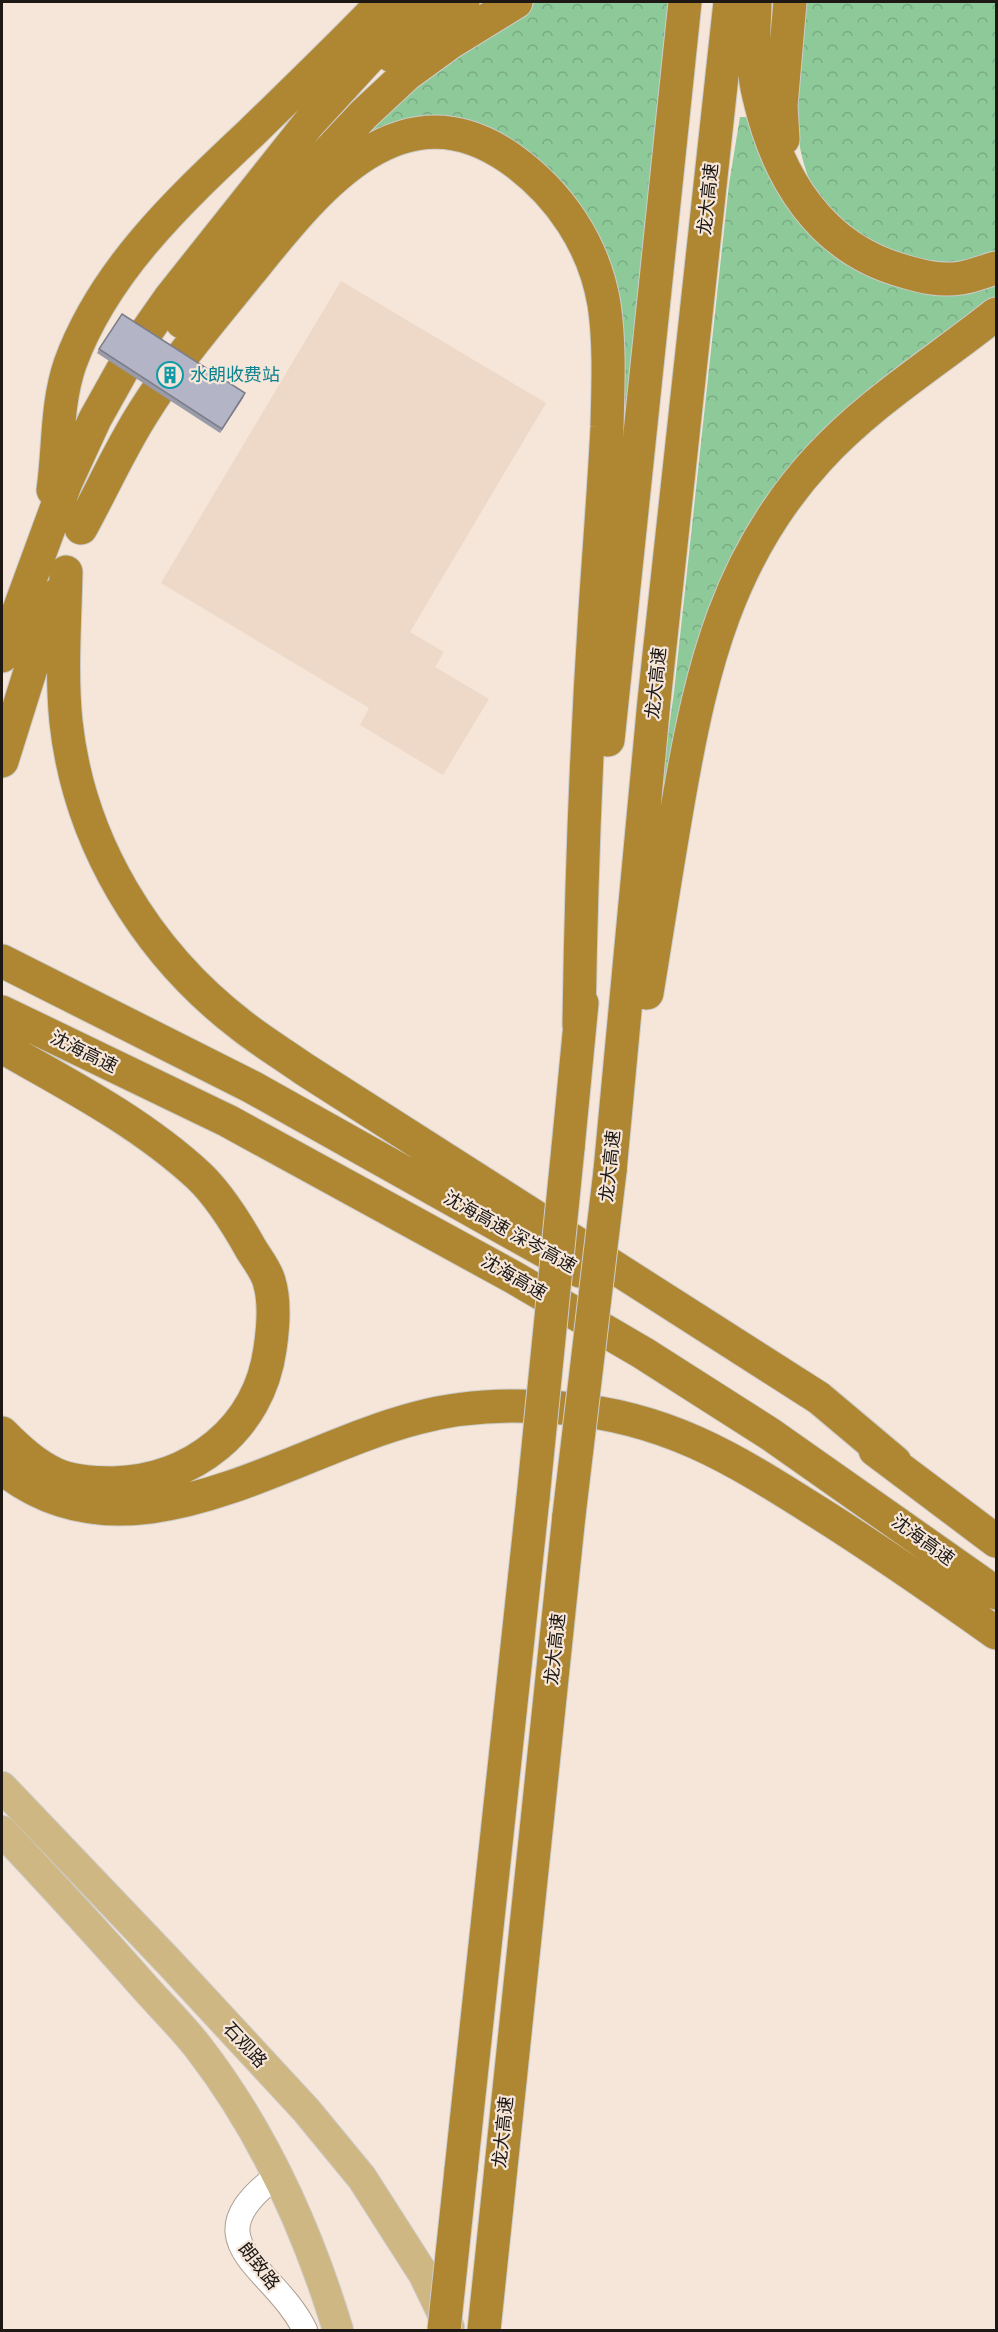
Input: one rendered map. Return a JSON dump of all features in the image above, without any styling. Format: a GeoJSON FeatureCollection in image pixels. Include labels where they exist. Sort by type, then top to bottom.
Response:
{"type":"FeatureCollection","features":[{"type":"Feature","properties":{"kind":"highway"},"geometry":{"type":"LineString","coordinates":[[48,531],[56,474],[60,402],[70,365],[86,326],[110,286],[167,214],[383,2]]}},
{"type":"Feature","properties":{"kind":"highway"},"geometry":{"type":"LineString","coordinates":[[2,656],[48,531],[95,419],[133,351],[170,298],[309,123],[420,2]]}},
{"type":"Feature","properties":{"kind":"highway"},"geometry":{"type":"LineString","coordinates":[[309,123],[463,2]]}},
{"type":"Feature","properties":{"kind":"highway"},"geometry":{"type":"LineString","coordinates":[[2,760],[38,646],[81,528],[93,484],[112,436],[169,340],[234,252],[364,114],[407,74],[451,42],[516,2]]}},
{"type":"Feature","properties":{"kind":"highway","name":"龙大高速"},"geometry":{"type":"LineString","coordinates":[[444,2331],[533,1498],[579,1025],[685,2]]}},
{"type":"Feature","properties":{"kind":"highway","name":"龙大高速"},"geometry":{"type":"LineString","coordinates":[[484,2331],[494,2217],[569,1515],[610,1172],[653,712],[730,2]]}},
{"type":"Feature","properties":{"kind":"highway"},"geometry":{"type":"LineString","coordinates":[[755,2],[753,49],[759,97],[786,174],[812,214],[840,243],[887,267],[931,279],[963,278],[996,268]]}},
{"type":"Feature","properties":{"kind":"highway"},"geometry":{"type":"LineString","coordinates":[[786,174],[781,106],[790,2]]}},
{"type":"Feature","properties":{"kind":"highway"},"geometry":{"type":"LineString","coordinates":[[81,528],[127,440],[168,375],[292,221],[345,166],[363,154],[401,138],[440,132],[481,141],[495,148],[540,183],[567,213],[592,258],[603,299],[608,343],[606,450],[582,822],[579,1025]]}},
{"type":"Feature","properties":{"kind":"highway"},"geometry":{"type":"LineString","coordinates":[[610,1172],[644,1014],[698,695],[718,626],[739,574],[760,535],[785,499],[818,459],[882,400],[996,314]]}},
{"type":"Feature","properties":{"kind":"highway"},"geometry":{"type":"LineString","coordinates":[[2,611],[34,567]]}},
{"type":"Feature","properties":{"kind":"highway"},"geometry":{"type":"LineString","coordinates":[[66,572],[64,669],[66,722],[77,785],[91,828],[118,884],[150,934],[191,980],[240,1024],[304,1069],[819,1398],[895,1462]]}},
{"type":"Feature","properties":{"kind":"highway","name":"沈海高速 深岑高速"},"geometry":{"type":"LineString","coordinates":[[2,961],[252,1087],[627,1298],[895,1462],[996,1541]]}},
{"type":"Feature","properties":{"kind":"highway","name":"沈海高速"},"geometry":{"type":"LineString","coordinates":[[2,1012],[228,1121],[523,1282],[643,1353],[770,1434],[996,1593]]}},
{"type":"Feature","properties":{"kind":"highway"},"geometry":{"type":"LineString","coordinates":[[2,1047],[123,1120],[200,1177],[236,1222],[269,1281],[273,1331],[267,1370],[254,1400],[226,1437],[201,1460],[170,1474],[134,1482],[94,1483],[56,1474],[23,1454],[2,1433]]}},
{"type":"Feature","properties":{"kind":"highway"},"geometry":{"type":"LineString","coordinates":[[2,1468],[38,1493],[66,1503],[94,1510],[136,1510],[175,1503],[215,1492],[366,1433],[418,1417],[476,1406],[563,1408],[638,1420],[702,1443],[755,1472],[863,1541],[996,1633]]}},
{"type":"Feature","properties":{"kind":"main road","name":"石观路"},"geometry":{"type":"LineString","coordinates":[[2,1787],[306,2110],[362,2178],[424,2275],[451,2331]]}},
{"type":"Feature","properties":{"kind":"main road","name":"石观路"},"geometry":{"type":"LineString","coordinates":[[2,1831],[101,1937],[197,2046],[248,2122],[278,2175],[298,2217],[338,2331]]}},
{"type":"Feature","properties":{"kind":"street","name":"朗致路"},"geometry":{"type":"LineString","coordinates":[[278,2175],[262,2186],[243,2208],[235,2233],[242,2249],[289,2304],[305,2331]]}},
{"type":"Feature","properties":{"kind":"shaded area"},"geometry":{"type":"Polygon","coordinates":[[[341,281],[546,403],[410,632],[444,652],[435,667],[489,699],[443,775],[360,725],[369,708],[161,583],[341,281]]]}},
{"type":"Feature","properties":{"kind":"green space"},"geometry":{"type":"Polygon","coordinates":[[[537,2],[670,2],[631,370],[620,450],[616,327],[522,149],[465,120],[408,121],[340,153],[374,116],[518,10],[537,2]]]}},
{"type":"Feature","properties":{"kind":"green space"},"geometry":{"type":"Polygon","coordinates":[[[800,2],[996,2],[996,252],[958,263],[929,263],[901,258],[852,231],[827,210],[809,179],[798,130],[796,79],[800,2]]]}},
{"type":"Feature","properties":{"kind":"green space"},"geometry":{"type":"Polygon","coordinates":[[[740,117],[746,117],[773,176],[839,257],[996,276],[996,297],[865,393],[805,451],[669,786],[661,786],[674,692],[729,184],[740,117]]]}},
{"type":"Feature","properties":{"kind":"building","name":"水朗收费站"},"geometry":{"type":"Polygon","coordinates":[[[122,314],[245,393],[222,429],[99,349],[122,314]]]}},
{"type":"Feature","properties":{"kind":"place","name":"水朗收费站"},"geometry":{"type":"Point","coordinates":[170,375]}}]}
